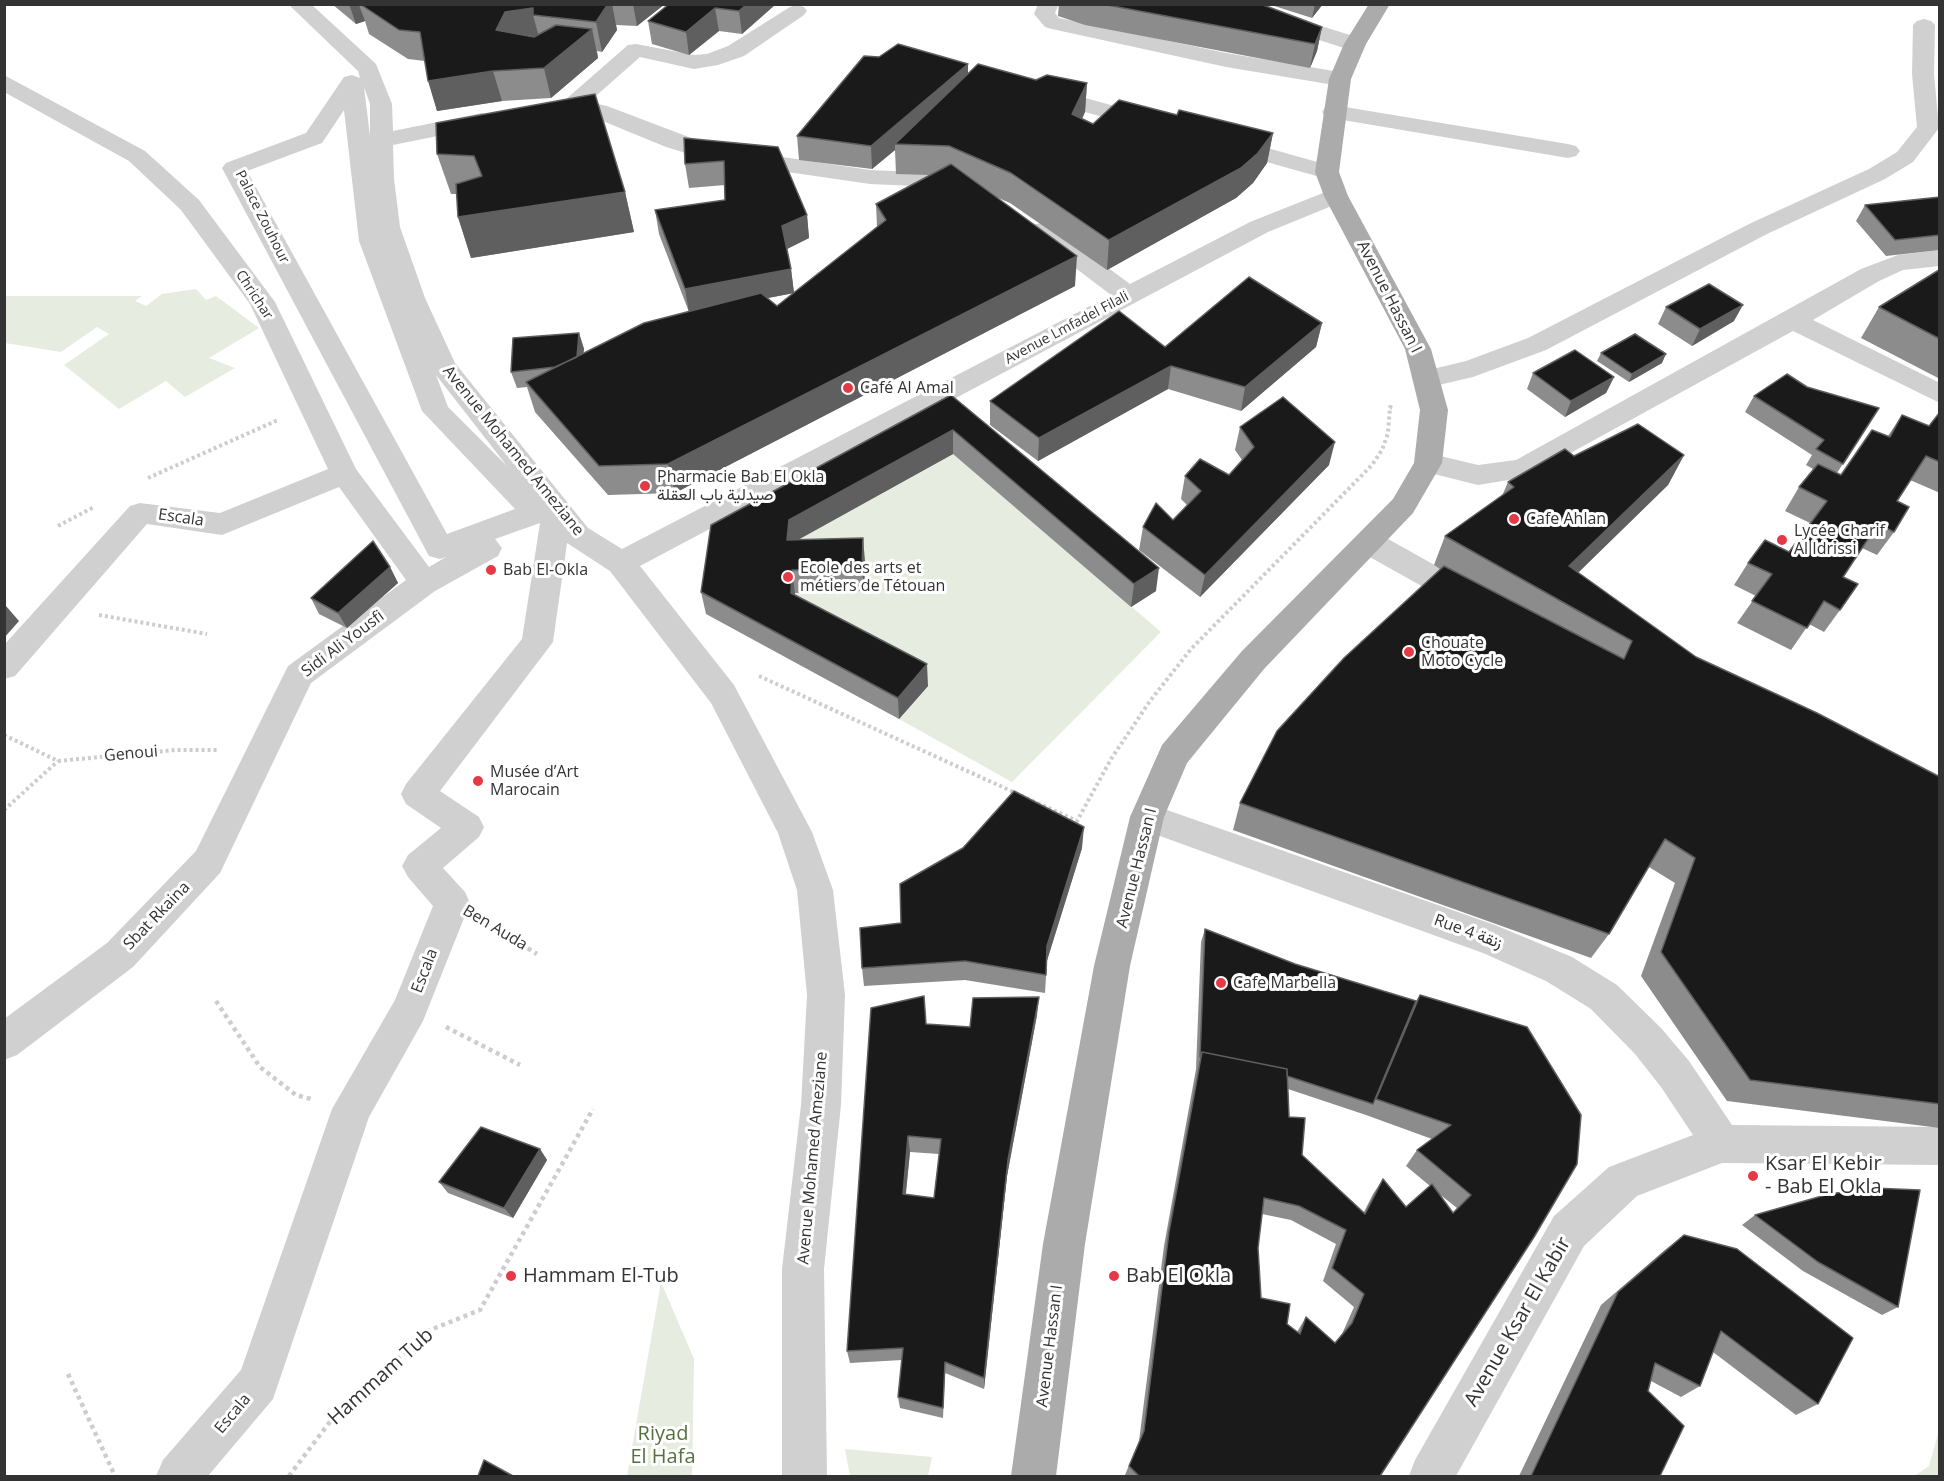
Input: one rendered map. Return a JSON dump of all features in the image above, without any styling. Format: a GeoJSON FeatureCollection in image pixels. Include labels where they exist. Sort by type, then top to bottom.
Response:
{"type":"FeatureCollection","features":[{"type":"Feature","properties":{"kind":"main road"},"geometry":{"type":"LineString","coordinates":[[1332,184],[1334,112],[1340,79],[1355,44],[1380,4]]}},
{"type":"Feature","properties":{"kind":"main road","name":"Avenue Hassan I"},"geometry":{"type":"LineString","coordinates":[[1033,1476],[1064,1244],[1112,966],[1147,817],[1174,755],[1252,660],[1370,543],[1403,506],[1428,463],[1430,395],[1418,349],[1332,184]]}},
{"type":"Feature","properties":{"kind":"street","name":"Avenue Mohamed Ameziane"},"geometry":{"type":"LineString","coordinates":[[298,4],[368,69],[381,104],[381,140],[388,227],[412,298],[443,366],[546,511],[578,536],[621,563],[723,694],[795,832],[815,890],[825,995],[821,1104],[803,1269],[805,1476]]}},
{"type":"Feature","properties":{"kind":"street"},"geometry":{"type":"LineString","coordinates":[[1049,4],[1044,17],[1052,23],[1226,60],[1340,79]]}},
{"type":"Feature","properties":{"kind":"street"},"geometry":{"type":"LineString","coordinates":[[1227,4],[1355,44]]}},
{"type":"Feature","properties":{"kind":"street"},"geometry":{"type":"LineString","coordinates":[[636,50],[694,62],[710,60],[736,51],[797,11]]}},
{"type":"Feature","properties":{"kind":"street"},"geometry":{"type":"LineString","coordinates":[[1430,395],[1482,365],[1537,344],[1749,234],[1877,174],[1905,157],[1928,128],[1923,74],[1924,25]]}},
{"type":"Feature","properties":{"kind":"street"},"geometry":{"type":"LineString","coordinates":[[572,106],[653,36]]}},
{"type":"Feature","properties":{"kind":"street","name":"Chrichar"},"geometry":{"type":"LineString","coordinates":[[4,81],[23,95],[137,156],[190,205],[262,302],[344,472],[424,583]]}},
{"type":"Feature","properties":{"kind":"street","name":"Palace Zouhour"},"geometry":{"type":"LineString","coordinates":[[352,82],[371,241],[436,411],[546,511],[440,548],[234,168],[315,138],[352,82]]}},
{"type":"Feature","properties":{"kind":"street"},"geometry":{"type":"LineString","coordinates":[[1023,88],[1167,128]]}},
{"type":"Feature","properties":{"kind":"street"},"geometry":{"type":"LineString","coordinates":[[381,140],[519,113],[572,106],[599,111],[674,142],[712,154],[870,177],[916,179],[954,185],[990,197]]}},
{"type":"Feature","properties":{"kind":"street"},"geometry":{"type":"LineString","coordinates":[[1334,112],[1568,151]]}},
{"type":"Feature","properties":{"kind":"street"},"geometry":{"type":"LineString","coordinates":[[1209,139],[1332,184]]}},
{"type":"Feature","properties":{"kind":"street"},"geometry":{"type":"LineString","coordinates":[[870,177],[897,154]]}},
{"type":"Feature","properties":{"kind":"street","name":"Avenue Lmfadel Filali"},"geometry":{"type":"LineString","coordinates":[[621,563],[1259,227],[1332,184]]}},
{"type":"Feature","properties":{"kind":"street"},"geometry":{"type":"LineString","coordinates":[[1020,214],[1129,296]]}},
{"type":"Feature","properties":{"kind":"street"},"geometry":{"type":"LineString","coordinates":[[1428,463],[1478,475],[1523,469],[1544,455],[1793,320],[1870,274],[1898,263],[1940,258]]}},
{"type":"Feature","properties":{"kind":"street"},"geometry":{"type":"LineString","coordinates":[[1793,320],[1940,394]]}},
{"type":"Feature","properties":{"kind":"street","name":"Escala"},"geometry":{"type":"LineString","coordinates":[[4,667],[140,513],[222,524],[344,472]]}},
{"type":"Feature","properties":{"kind":"street"},"geometry":{"type":"LineString","coordinates":[[452,903],[420,866],[467,827],[418,794],[537,642],[546,511]]}},
{"type":"Feature","properties":{"kind":"street","name":"Sidi Ali Yousfi"},"geometry":{"type":"LineString","coordinates":[[263,751],[299,675],[424,583],[546,511]]}},
{"type":"Feature","properties":{"kind":"street"},"geometry":{"type":"LineString","coordinates":[[1370,543],[1490,610]]}},
{"type":"Feature","properties":{"kind":"street","name":"Sbat Rkaina"},"geometry":{"type":"LineString","coordinates":[[4,1042],[120,955],[208,862],[263,751]]}},
{"type":"Feature","properties":{"kind":"street","name":"Rue 4 زنقة"},"geometry":{"type":"LineString","coordinates":[[1147,817],[1495,941],[1559,969],[1604,998],[1648,1041],[1675,1074],[1722,1144]]}},
{"type":"Feature","properties":{"kind":"street","name":"Escala"},"geometry":{"type":"LineString","coordinates":[[179,1476],[258,1384],[352,1109],[410,1009],[452,903]]}},
{"type":"Feature","properties":{"kind":"street","name":"Avenue Ksar El Kabir"},"geometry":{"type":"LineString","coordinates":[[1431,1476],[1569,1231],[1623,1181],[1722,1144],[1940,1146]]}},
{"type":"Feature","properties":{"kind":"path"},"geometry":{"type":"LineString","coordinates":[[749,670],[1077,820],[1111,759],[1150,701],[1191,650],[1372,465],[1382,450],[1388,433],[1390,407],[1430,395]]}},
{"type":"Feature","properties":{"kind":"path"},"geometry":{"type":"LineString","coordinates":[[140,482],[312,405]]}},
{"type":"Feature","properties":{"kind":"path"},"geometry":{"type":"LineString","coordinates":[[58,526],[99,504]]}},
{"type":"Feature","properties":{"kind":"path"},"geometry":{"type":"LineString","coordinates":[[57,607],[207,634]]}},
{"type":"Feature","properties":{"kind":"path"},"geometry":{"type":"LineString","coordinates":[[4,735],[58,761],[4,810]]}},
{"type":"Feature","properties":{"kind":"path","name":"Genoui"},"geometry":{"type":"LineString","coordinates":[[58,761],[175,750],[263,751]]}},
{"type":"Feature","properties":{"kind":"path","name":"Ben Auda"},"geometry":{"type":"LineString","coordinates":[[452,903],[537,954]]}},
{"type":"Feature","properties":{"kind":"path"},"geometry":{"type":"LineString","coordinates":[[216,1001],[261,1067],[296,1095],[352,1109]]}},
{"type":"Feature","properties":{"kind":"path"},"geometry":{"type":"LineString","coordinates":[[410,1009],[520,1065]]}},
{"type":"Feature","properties":{"kind":"path","name":"Hammam Tub"},"geometry":{"type":"LineString","coordinates":[[289,1476],[334,1415],[430,1330],[480,1310],[593,1109]]}},
{"type":"Feature","properties":{"kind":"path"},"geometry":{"type":"LineString","coordinates":[[68,1374],[115,1476]]}},
{"type":"Feature","properties":{"kind":"green space"},"geometry":{"type":"Polygon","coordinates":[[[196,289],[206,300],[216,296],[259,328],[209,358],[235,368],[185,397],[166,381],[119,409],[64,365],[109,334],[97,327],[61,352],[5,343],[5,296],[142,296],[135,301],[146,306],[162,294],[196,289]]]}},
{"type":"Feature","properties":{"kind":"green space"},"geometry":{"type":"Polygon","coordinates":[[[953,454],[1161,632],[1012,782],[899,719],[794,615],[795,593],[864,591],[792,543],[953,454]]]}},
{"type":"Feature","properties":{"kind":"green space","name":"Riyad El Hafa"},"geometry":{"type":"Polygon","coordinates":[[[661,1282],[694,1359],[692,1476],[627,1476],[661,1282]]]}},
{"type":"Feature","properties":{"kind":"green space"},"geometry":{"type":"Polygon","coordinates":[[[1939,1430],[1939,1476],[1914,1476],[1929,1466],[1939,1430]]]}},
{"type":"Feature","properties":{"kind":"green space"},"geometry":{"type":"Polygon","coordinates":[[[845,1449],[932,1457],[928,1476],[850,1476],[845,1449]]]}},
{"type":"Feature","properties":{"kind":"building"},"geometry":{"type":"Polygon","coordinates":[[[360,4],[608,4],[596,22],[533,15],[533,8],[505,12],[496,30],[534,37],[556,25],[592,29],[544,68],[493,71],[428,81],[420,32],[399,30],[360,4]]]}},
{"type":"Feature","properties":{"kind":"building"},"geometry":{"type":"Polygon","coordinates":[[[669,4],[747,4],[739,11],[715,8],[686,32],[648,21],[669,4]]]}},
{"type":"Feature","properties":{"kind":"building"},"geometry":{"type":"Polygon","coordinates":[[[1102,4],[1259,4],[1322,27],[1315,44],[1102,4]]]}},
{"type":"Feature","properties":{"kind":"building"},"geometry":{"type":"Polygon","coordinates":[[[898,44],[968,64],[871,146],[797,136],[864,56],[879,57],[898,44]]]}},
{"type":"Feature","properties":{"kind":"building"},"geometry":{"type":"Polygon","coordinates":[[[978,64],[1036,80],[1047,75],[1087,83],[1072,114],[1093,124],[1119,100],[1177,115],[1179,110],[1273,133],[1258,153],[1241,168],[1109,240],[1011,173],[949,146],[895,144],[978,64]]]}},
{"type":"Feature","properties":{"kind":"building"},"geometry":{"type":"Polygon","coordinates":[[[595,94],[625,192],[458,217],[456,184],[482,176],[474,156],[437,154],[436,123],[595,94]]]}},
{"type":"Feature","properties":{"kind":"building"},"geometry":{"type":"Polygon","coordinates":[[[684,138],[778,147],[807,215],[782,226],[791,269],[685,289],[655,210],[725,200],[724,161],[685,164],[684,138]]]}},
{"type":"Feature","properties":{"kind":"building"},"geometry":{"type":"Polygon","coordinates":[[[951,164],[1077,256],[668,464],[599,466],[526,382],[644,323],[761,293],[777,306],[886,220],[876,204],[951,164]]]}},
{"type":"Feature","properties":{"kind":"building"},"geometry":{"type":"Polygon","coordinates":[[[1940,197],[1940,235],[1895,240],[1865,205],[1940,197]]]}},
{"type":"Feature","properties":{"kind":"building"},"geometry":{"type":"Polygon","coordinates":[[[1939,270],[1940,339],[1879,307],[1939,270]]]}},
{"type":"Feature","properties":{"kind":"building"},"geometry":{"type":"Polygon","coordinates":[[[1249,277],[1322,323],[1245,387],[1171,366],[1039,438],[990,401],[1119,311],[1165,347],[1249,277]]]}},
{"type":"Feature","properties":{"kind":"building"},"geometry":{"type":"Polygon","coordinates":[[[1709,284],[1743,305],[1700,329],[1666,307],[1709,284]]]}},
{"type":"Feature","properties":{"kind":"building"},"geometry":{"type":"Polygon","coordinates":[[[579,333],[577,357],[555,367],[511,372],[513,338],[579,333]]]}},
{"type":"Feature","properties":{"kind":"building"},"geometry":{"type":"Polygon","coordinates":[[[1635,334],[1666,354],[1632,374],[1601,353],[1635,334]]]}},
{"type":"Feature","properties":{"kind":"building"},"geometry":{"type":"Polygon","coordinates":[[[1575,350],[1614,377],[1571,401],[1533,373],[1575,350]]]}},
{"type":"Feature","properties":{"kind":"building"},"geometry":{"type":"Polygon","coordinates":[[[1787,374],[1807,387],[1879,408],[1843,464],[1816,449],[1824,440],[1754,396],[1787,374]]]}},
{"type":"Feature","properties":{"kind":"building"},"geometry":{"type":"Polygon","coordinates":[[[951,395],[1159,568],[1134,584],[953,430],[789,520],[787,540],[863,538],[862,569],[792,570],[791,593],[927,664],[898,698],[701,592],[711,525],[951,395]]]}},
{"type":"Feature","properties":{"kind":"building"},"geometry":{"type":"Polygon","coordinates":[[[1283,397],[1335,442],[1205,575],[1143,527],[1156,503],[1173,520],[1201,491],[1185,476],[1200,459],[1229,475],[1254,447],[1240,427],[1283,397]]]}},
{"type":"Feature","properties":{"kind":"building"},"geometry":{"type":"Polygon","coordinates":[[[1940,412],[1940,462],[1926,456],[1897,501],[1909,507],[1894,532],[1878,524],[1843,577],[1858,584],[1840,610],[1824,601],[1807,628],[1752,601],[1772,574],[1748,563],[1765,540],[1789,552],[1827,501],[1799,487],[1818,464],[1841,475],[1872,430],[1890,437],[1902,415],[1929,426],[1940,412]]]}},
{"type":"Feature","properties":{"kind":"building"},"geometry":{"type":"Polygon","coordinates":[[[1638,424],[1684,455],[1569,566],[1696,657],[1817,713],[1940,777],[1940,1104],[1750,1080],[1661,952],[1695,858],[1665,839],[1609,934],[1240,803],[1277,731],[1344,658],[1444,566],[1624,659],[1632,641],[1445,536],[1514,487],[1508,482],[1565,449],[1574,456],[1638,424]]]}},
{"type":"Feature","properties":{"kind":"building"},"geometry":{"type":"Polygon","coordinates":[[[373,541],[390,567],[338,613],[311,598],[373,541]]]}},
{"type":"Feature","properties":{"kind":"building"},"geometry":{"type":"Polygon","coordinates":[[[1014,791],[1084,827],[1047,946],[1046,975],[965,961],[862,968],[860,928],[901,923],[900,884],[963,848],[1014,791]]]}},
{"type":"Feature","properties":{"kind":"building"},"geometry":{"type":"Polygon","coordinates":[[[1205,929],[1295,964],[1416,1001],[1373,1104],[1287,1076],[1287,1069],[1202,1052],[1200,1057],[1205,929]]]}},
{"type":"Feature","properties":{"kind":"building"},"geometry":{"type":"Polygon","coordinates":[[[1420,995],[1527,1027],[1581,1115],[1577,1164],[1534,1237],[1380,1476],[1139,1476],[1129,1466],[1144,1431],[1169,1232],[1202,1052],[1287,1069],[1289,1117],[1305,1118],[1302,1155],[1365,1214],[1383,1179],[1406,1207],[1432,1184],[1453,1213],[1471,1195],[1417,1150],[1451,1125],[1376,1099],[1420,995]],[[1264,1198],[1258,1248],[1261,1298],[1290,1304],[1287,1324],[1300,1334],[1306,1317],[1335,1343],[1352,1323],[1364,1294],[1332,1268],[1346,1230],[1299,1206],[1264,1198]]]}},
{"type":"Feature","properties":{"kind":"building"},"geometry":{"type":"Polygon","coordinates":[[[924,996],[926,1024],[970,1027],[973,998],[1039,997],[1008,1160],[984,1378],[945,1362],[943,1408],[898,1397],[903,1348],[847,1351],[871,1008],[924,996]],[[908,1136],[903,1194],[934,1198],[941,1139],[908,1136]]]}},
{"type":"Feature","properties":{"kind":"building"},"geometry":{"type":"Polygon","coordinates":[[[481,1127],[540,1149],[504,1208],[439,1182],[481,1127]]]}},
{"type":"Feature","properties":{"kind":"building"},"geometry":{"type":"Polygon","coordinates":[[[1873,1188],[1920,1190],[1898,1307],[1818,1262],[1755,1215],[1829,1194],[1873,1188]]]}},
{"type":"Feature","properties":{"kind":"building"},"geometry":{"type":"Polygon","coordinates":[[[1684,1235],[1737,1249],[1853,1338],[1818,1404],[1721,1331],[1700,1386],[1655,1363],[1648,1391],[1684,1426],[1660,1476],[1531,1476],[1618,1292],[1684,1235]]]}},
{"type":"Feature","properties":{"kind":"building"},"geometry":{"type":"Polygon","coordinates":[[[484,1460],[513,1476],[478,1476],[484,1460]]]}},
{"type":"Feature","properties":{"kind":"place","name":"Café Al Amal"},"geometry":{"type":"Point","coordinates":[848,388]}},
{"type":"Feature","properties":{"kind":"place","name":"Pharmacie Bab El Okla صيدلية باب العقلة"},"geometry":{"type":"Point","coordinates":[645,486]}},
{"type":"Feature","properties":{"kind":"place","name":"Cafe Ahlan"},"geometry":{"type":"Point","coordinates":[1514,519]}},
{"type":"Feature","properties":{"kind":"place","name":"Lycée Charif Al Idrissi"},"geometry":{"type":"Point","coordinates":[1782,540]}},
{"type":"Feature","properties":{"kind":"place","name":"Bab El-Okla"},"geometry":{"type":"Point","coordinates":[491,570]}},
{"type":"Feature","properties":{"kind":"place","name":"Ecole des arts et métiers de Tétouan"},"geometry":{"type":"Point","coordinates":[788,577]}},
{"type":"Feature","properties":{"kind":"place","name":"Chouate Moto Cycle"},"geometry":{"type":"Point","coordinates":[1409,652]}},
{"type":"Feature","properties":{"kind":"place","name":"Musée d’Art Marocain"},"geometry":{"type":"Point","coordinates":[478,781]}},
{"type":"Feature","properties":{"kind":"place","name":"Cafe Marbella"},"geometry":{"type":"Point","coordinates":[1221,983]}},
{"type":"Feature","properties":{"kind":"place","name":"Ksar El Kebir - Bab El Okla"},"geometry":{"type":"Point","coordinates":[1753,1176]}},
{"type":"Feature","properties":{"kind":"place","name":"Hammam El-Tub"},"geometry":{"type":"Point","coordinates":[511,1276]}},
{"type":"Feature","properties":{"kind":"place","name":"Bab El Okla"},"geometry":{"type":"Point","coordinates":[1114,1276]}}]}
